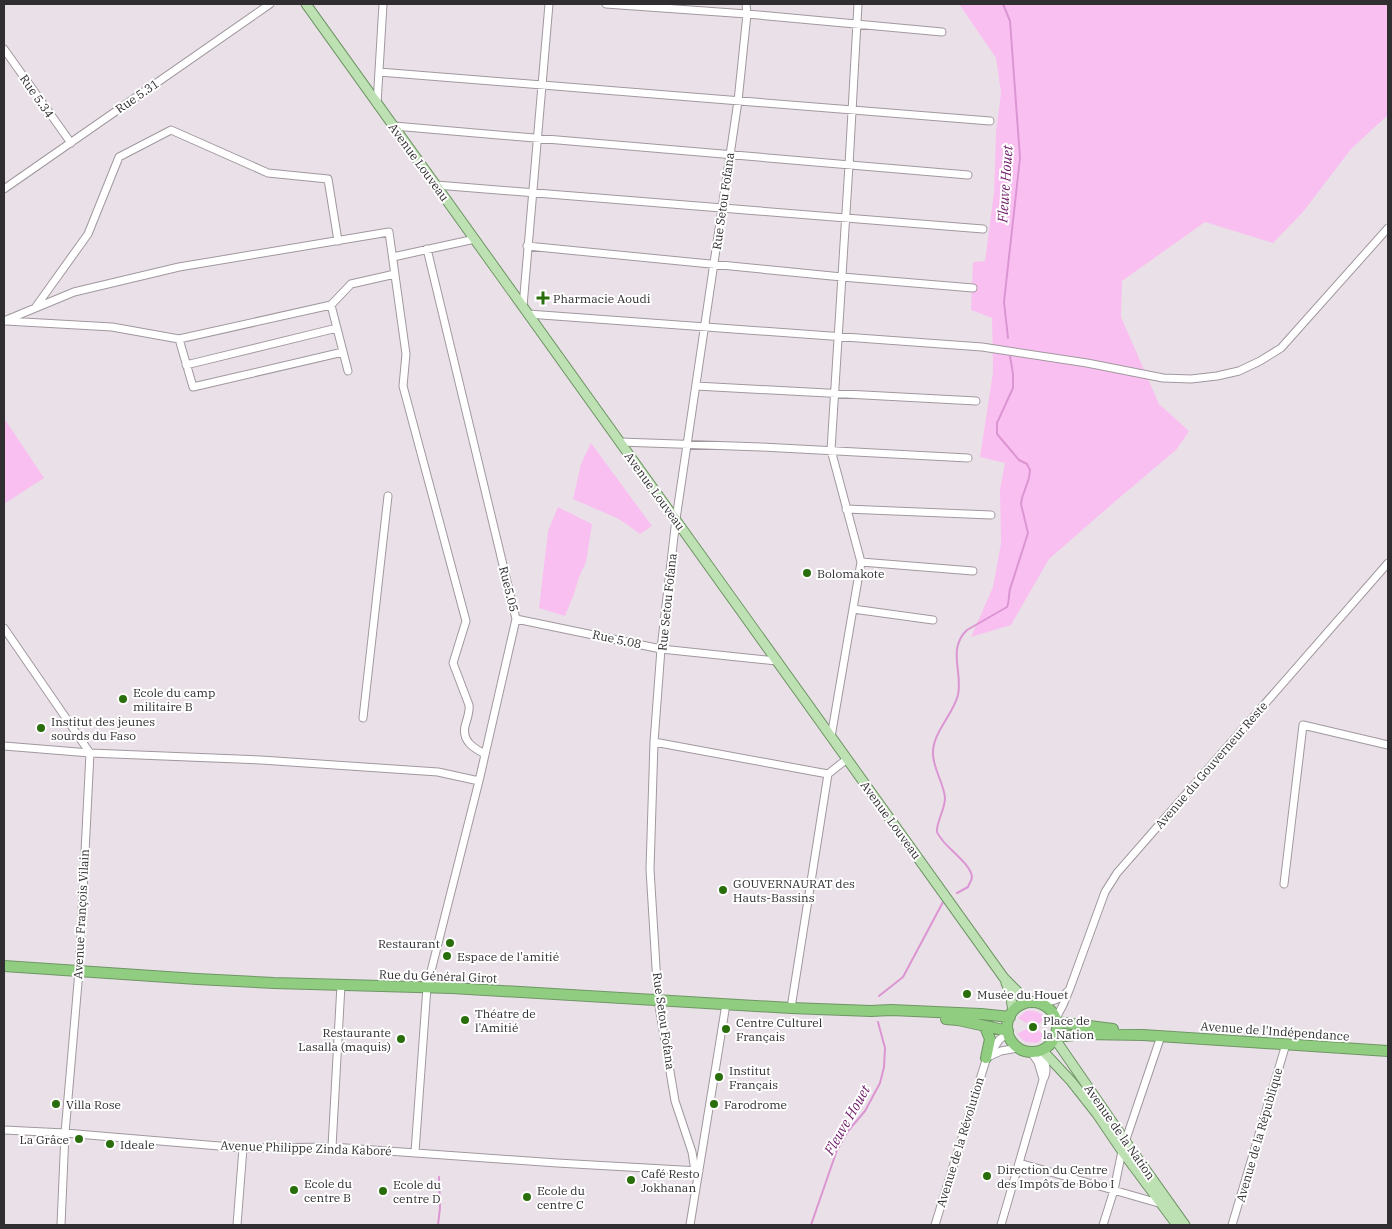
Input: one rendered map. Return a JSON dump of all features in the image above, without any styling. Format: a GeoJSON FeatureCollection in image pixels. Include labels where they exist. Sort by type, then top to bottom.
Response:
{"type":"FeatureCollection","features":[{"type":"Feature","properties":{"kind":"highway","name":"Rue du Général Girot"},"geometry":{"type":"LineString","coordinates":[[4,966],[274,984],[427,987],[871,1011]]}},
{"type":"Feature","properties":{"kind":"highway"},"geometry":{"type":"LineString","coordinates":[[1033,1002],[1047,1007],[1056,1020],[1057,1038],[1048,1046],[1038,1051],[1018,1048],[1012,1041],[1007,1024],[1011,1014],[1020,1005],[1033,1002]]}},
{"type":"Feature","properties":{"kind":"highway"},"geometry":{"type":"LineString","coordinates":[[871,1011],[1011,1014]]}},
{"type":"Feature","properties":{"kind":"highway"},"geometry":{"type":"LineString","coordinates":[[871,1011],[892,1015],[958,1020],[1008,1032]]}},
{"type":"Feature","properties":{"kind":"highway","name":"Avenue de l'Indépendance"},"geometry":{"type":"LineString","coordinates":[[1056,1020],[1091,1027],[1144,1032],[1161,1036]]}},
{"type":"Feature","properties":{"kind":"highway"},"geometry":{"type":"LineString","coordinates":[[985,1027],[990,1039],[986,1059]]}},
{"type":"Feature","properties":{"kind":"highway","name":"Avenue de l'Indépendance"},"geometry":{"type":"LineString","coordinates":[[1057,1038],[1082,1034],[1161,1036],[1388,1051]]}},
{"type":"Feature","properties":{"kind":"main road","name":"Avenue Louveau"},"geometry":{"type":"LineString","coordinates":[[306,4],[1004,978],[1010,992],[1011,1014]]}},
{"type":"Feature","properties":{"kind":"main road","name":"Avenue Louveau"},"geometry":{"type":"LineString","coordinates":[[1004,978],[1033,1002]]}},
{"type":"Feature","properties":{"kind":"main road","name":"Avenue de la Nation"},"geometry":{"type":"LineString","coordinates":[[1057,1038],[1126,1142],[1186,1225]]}},
{"type":"Feature","properties":{"kind":"main road","name":"Avenue de la Nation"},"geometry":{"type":"LineString","coordinates":[[1038,1051],[1071,1080],[1177,1225]]}},
{"type":"Feature","properties":{"kind":"street","name":"Rue 5.31"},"geometry":{"type":"LineString","coordinates":[[4,189],[270,4]]}},
{"type":"Feature","properties":{"kind":"street"},"geometry":{"type":"LineString","coordinates":[[377,104],[383,4]]}},
{"type":"Feature","properties":{"kind":"street"},"geometry":{"type":"LineString","coordinates":[[549,4],[528,246],[526,310],[838,337],[982,347],[1079,362],[1163,378],[1191,379],[1239,371],[1281,348],[1388,228]]}},
{"type":"Feature","properties":{"kind":"street"},"geometry":{"type":"LineString","coordinates":[[606,4],[746,14],[942,32]]}},
{"type":"Feature","properties":{"kind":"street","name":"Rue Setou Fofana"},"geometry":{"type":"LineString","coordinates":[[697,1171],[675,1101],[658,1000],[650,869],[654,742],[661,648],[676,519],[738,101],[746,4]]}},
{"type":"Feature","properties":{"kind":"street"},"geometry":{"type":"LineString","coordinates":[[831,737],[861,562],[831,450],[858,4]]}},
{"type":"Feature","properties":{"kind":"street","name":"Rue 5.34"},"geometry":{"type":"LineString","coordinates":[[4,49],[70,143]]}},
{"type":"Feature","properties":{"kind":"street"},"geometry":{"type":"LineString","coordinates":[[379,72],[990,121]]}},
{"type":"Feature","properties":{"kind":"street"},"geometry":{"type":"LineString","coordinates":[[394,126],[968,174]]}},
{"type":"Feature","properties":{"kind":"street"},"geometry":{"type":"LineString","coordinates":[[35,308],[88,234],[119,156],[171,130],[268,173],[328,179],[338,241]]}},
{"type":"Feature","properties":{"kind":"street"},"geometry":{"type":"LineString","coordinates":[[436,185],[983,229]]}},
{"type":"Feature","properties":{"kind":"street"},"geometry":{"type":"LineString","coordinates":[[4,321],[74,292],[179,267],[389,232],[406,354],[403,386],[466,621],[454,663],[470,705],[465,727],[466,740],[471,746],[485,754]]}},
{"type":"Feature","properties":{"kind":"street"},"geometry":{"type":"LineString","coordinates":[[393,257],[475,239]]}},
{"type":"Feature","properties":{"kind":"street"},"geometry":{"type":"LineString","coordinates":[[528,246],[973,288]]}},
{"type":"Feature","properties":{"kind":"street","name":"Rue5.05"},"geometry":{"type":"LineString","coordinates":[[415,1152],[427,987],[479,781],[516,619],[427,249]]}},
{"type":"Feature","properties":{"kind":"street"},"geometry":{"type":"LineString","coordinates":[[4,321],[112,327],[179,340],[331,305],[351,284],[395,274]]}},
{"type":"Feature","properties":{"kind":"street"},"geometry":{"type":"LineString","coordinates":[[331,305],[348,371]]}},
{"type":"Feature","properties":{"kind":"street"},"geometry":{"type":"LineString","coordinates":[[186,365],[337,328]]}},
{"type":"Feature","properties":{"kind":"street"},"geometry":{"type":"LineString","coordinates":[[179,340],[193,387],[343,352]]}},
{"type":"Feature","properties":{"kind":"street"},"geometry":{"type":"LineString","coordinates":[[696,386],[976,401]]}},
{"type":"Feature","properties":{"kind":"street"},"geometry":{"type":"LineString","coordinates":[[620,442],[831,450],[968,458]]}},
{"type":"Feature","properties":{"kind":"street"},"geometry":{"type":"LineString","coordinates":[[363,718],[388,496]]}},
{"type":"Feature","properties":{"kind":"street"},"geometry":{"type":"LineString","coordinates":[[846,509],[991,514]]}},
{"type":"Feature","properties":{"kind":"street"},"geometry":{"type":"LineString","coordinates":[[861,562],[973,571]]}},
{"type":"Feature","properties":{"kind":"street","name":"Avenue du Gouverneur Reste"},"geometry":{"type":"LineString","coordinates":[[1056,1020],[1070,988],[1104,892],[1117,873],[1388,563]]}},
{"type":"Feature","properties":{"kind":"street"},"geometry":{"type":"LineString","coordinates":[[853,609],[933,620]]}},
{"type":"Feature","properties":{"kind":"street","name":"Rue 5.08"},"geometry":{"type":"LineString","coordinates":[[516,619],[661,648],[777,661]]}},
{"type":"Feature","properties":{"kind":"street"},"geometry":{"type":"LineString","coordinates":[[4,628],[90,753]]}},
{"type":"Feature","properties":{"kind":"street"},"geometry":{"type":"LineString","coordinates":[[1284,884],[1303,725],[1388,745]]}},
{"type":"Feature","properties":{"kind":"street"},"geometry":{"type":"LineString","coordinates":[[654,742],[828,774]]}},
{"type":"Feature","properties":{"kind":"street"},"geometry":{"type":"LineString","coordinates":[[4,746],[90,753],[262,760],[438,772],[479,781]]}},
{"type":"Feature","properties":{"kind":"street","name":"Avenue François Vilain"},"geometry":{"type":"LineString","coordinates":[[61,1225],[65,1133],[79,971],[90,753]]}},
{"type":"Feature","properties":{"kind":"street"},"geometry":{"type":"LineString","coordinates":[[791,1008],[828,774],[847,759]]}},
{"type":"Feature","properties":{"kind":"street"},"geometry":{"type":"LineString","coordinates":[[332,1146],[341,985]]}},
{"type":"Feature","properties":{"kind":"street"},"geometry":{"type":"LineString","coordinates":[[1033,1002],[1060,999],[1070,988]]}},
{"type":"Feature","properties":{"kind":"street"},"geometry":{"type":"LineString","coordinates":[[690,1225],[697,1171],[726,1004]]}},
{"type":"Feature","properties":{"kind":"street","name":"Avenue de la Révolution"},"geometry":{"type":"LineString","coordinates":[[936,1225],[986,1059],[999,1040],[1008,1032]]}},
{"type":"Feature","properties":{"kind":"street"},"geometry":{"type":"LineString","coordinates":[[1103,1225],[1114,1190],[1122,1151],[1161,1036]]}},
{"type":"Feature","properties":{"kind":"street","name":"Avenue de la République"},"geometry":{"type":"LineString","coordinates":[[1232,1225],[1286,1044]]}},
{"type":"Feature","properties":{"kind":"street"},"geometry":{"type":"LineString","coordinates":[[986,1059],[990,1055],[1018,1048]]}},
{"type":"Feature","properties":{"kind":"street"},"geometry":{"type":"LineString","coordinates":[[1001,1225],[1043,1080],[1046,1076],[1045,1061],[1038,1051]]}},
{"type":"Feature","properties":{"kind":"street"},"geometry":{"type":"LineString","coordinates":[[1038,1051],[1043,1080]]}},
{"type":"Feature","properties":{"kind":"street","name":"Avenue Philippe Zinda Kaboré"},"geometry":{"type":"LineString","coordinates":[[4,1130],[65,1133],[243,1148],[332,1146],[697,1171]]}},
{"type":"Feature","properties":{"kind":"street"},"geometry":{"type":"LineString","coordinates":[[237,1225],[243,1148]]}},
{"type":"Feature","properties":{"kind":"street"},"geometry":{"type":"LineString","coordinates":[[1019,1163],[1172,1207]]}},
{"type":"Feature","properties":{"kind":"shaded area"},"geometry":{"type":"Polygon","coordinates":[[[959,4],[1388,5],[1388,115],[1351,149],[1303,212],[1273,243],[1205,222],[1122,281],[1121,317],[1159,404],[1189,431],[1177,449],[1049,559],[1011,625],[971,637],[993,587],[1001,543],[1000,489],[1005,463],[980,457],[993,372],[992,318],[971,310],[973,262],[985,261],[994,192],[996,132],[1001,93],[996,58],[959,4]]]}},
{"type":"Feature","properties":{"kind":"shaded area"},"geometry":{"type":"Polygon","coordinates":[[[4,418],[44,478],[4,504],[4,418]]]}},
{"type":"Feature","properties":{"kind":"shaded area"},"geometry":{"type":"Polygon","coordinates":[[[591,443],[652,526],[640,534],[619,519],[573,499],[581,464],[591,443]]]}},
{"type":"Feature","properties":{"kind":"shaded area"},"geometry":{"type":"Polygon","coordinates":[[[558,507],[592,524],[586,562],[565,616],[539,608],[548,531],[558,507]]]}},
{"type":"Feature","properties":{"kind":"shaded area"},"geometry":{"type":"Polygon","coordinates":[[[1026,1011],[1037,1012],[1046,1019],[1038,1024],[1031,1020],[1026,1023],[1018,1018],[1026,1011]]]}},
{"type":"Feature","properties":{"kind":"shaded area"},"geometry":{"type":"Polygon","coordinates":[[[1026,1029],[1032,1033],[1038,1030],[1045,1037],[1037,1043],[1025,1042],[1017,1034],[1026,1029]]]}},
{"type":"Feature","properties":{"kind":"waterway","name":"Fleuve Houet"},"geometry":{"type":"LineString","coordinates":[[1003,4],[1010,21],[1020,158],[1004,302],[1008,338]]}},
{"type":"Feature","properties":{"kind":"waterway","name":"Fleuve Houet"},"geometry":{"type":"LineString","coordinates":[[957,893],[968,887],[972,877],[968,868],[937,832],[945,798],[933,760],[933,754],[939,731],[952,710],[958,695],[957,653],[961,637],[967,630],[1007,607],[1010,589],[1028,533],[1021,504],[1030,470],[1027,464],[1019,460],[997,434],[997,423],[1013,388],[1010,356]]}},
{"type":"Feature","properties":{"kind":"waterway","name":"Fleuve Houet"},"geometry":{"type":"LineString","coordinates":[[879,996],[903,977],[943,902]]}},
{"type":"Feature","properties":{"kind":"waterway","name":"Fleuve Houet"},"geometry":{"type":"LineString","coordinates":[[811,1225],[837,1150],[848,1131],[865,1111],[880,1083],[884,1067],[885,1048],[878,1022]]}},
{"type":"Feature","properties":{"kind":"waterway"},"geometry":{"type":"LineString","coordinates":[[438,1225],[440,1208],[439,1177]]}},
{"type":"Feature","properties":{"kind":"place","name":"Pharmacie Aoudi"},"geometry":{"type":"Point","coordinates":[543,298]}},
{"type":"Feature","properties":{"kind":"place","name":"Bolomakote"},"geometry":{"type":"Point","coordinates":[807,573]}},
{"type":"Feature","properties":{"kind":"place","name":"Ecole du camp militaire B"},"geometry":{"type":"Point","coordinates":[123,699]}},
{"type":"Feature","properties":{"kind":"place","name":"Institut des jeunes sourds du Faso"},"geometry":{"type":"Point","coordinates":[41,728]}},
{"type":"Feature","properties":{"kind":"place","name":"GOUVERNAURAT des Hauts-Bassins"},"geometry":{"type":"Point","coordinates":[723,890]}},
{"type":"Feature","properties":{"kind":"place","name":"Restaurant"},"geometry":{"type":"Point","coordinates":[450,943]}},
{"type":"Feature","properties":{"kind":"place","name":"Espace de l'amitié"},"geometry":{"type":"Point","coordinates":[447,956]}},
{"type":"Feature","properties":{"kind":"place","name":"Musée du Houet"},"geometry":{"type":"Point","coordinates":[967,994]}},
{"type":"Feature","properties":{"kind":"place","name":"Théatre de l'Amitié"},"geometry":{"type":"Point","coordinates":[465,1020]}},
{"type":"Feature","properties":{"kind":"place","name":"Place de la Nation"},"geometry":{"type":"Point","coordinates":[1033,1027]}},
{"type":"Feature","properties":{"kind":"place","name":"Centre Culturel Français"},"geometry":{"type":"Point","coordinates":[726,1029]}},
{"type":"Feature","properties":{"kind":"place","name":"Restaurante Lasalla (maquis)"},"geometry":{"type":"Point","coordinates":[401,1039]}},
{"type":"Feature","properties":{"kind":"place","name":"Institut Français"},"geometry":{"type":"Point","coordinates":[719,1077]}},
{"type":"Feature","properties":{"kind":"place","name":"Villa Rose"},"geometry":{"type":"Point","coordinates":[56,1104]}},
{"type":"Feature","properties":{"kind":"place","name":"Farodrome"},"geometry":{"type":"Point","coordinates":[714,1104]}},
{"type":"Feature","properties":{"kind":"place","name":"La Grâce"},"geometry":{"type":"Point","coordinates":[79,1139]}},
{"type":"Feature","properties":{"kind":"place","name":"Ideale"},"geometry":{"type":"Point","coordinates":[110,1144]}},
{"type":"Feature","properties":{"kind":"place","name":"Direction du Centre des Impôts de Bobo I"},"geometry":{"type":"Point","coordinates":[987,1176]}},
{"type":"Feature","properties":{"kind":"place","name":"Café Resto Jokhanan"},"geometry":{"type":"Point","coordinates":[631,1180]}},
{"type":"Feature","properties":{"kind":"place","name":"Ecole du centre B"},"geometry":{"type":"Point","coordinates":[294,1190]}},
{"type":"Feature","properties":{"kind":"place","name":"Ecole du centre D"},"geometry":{"type":"Point","coordinates":[383,1191]}},
{"type":"Feature","properties":{"kind":"place","name":"Ecole du centre C"},"geometry":{"type":"Point","coordinates":[527,1197]}}]}
